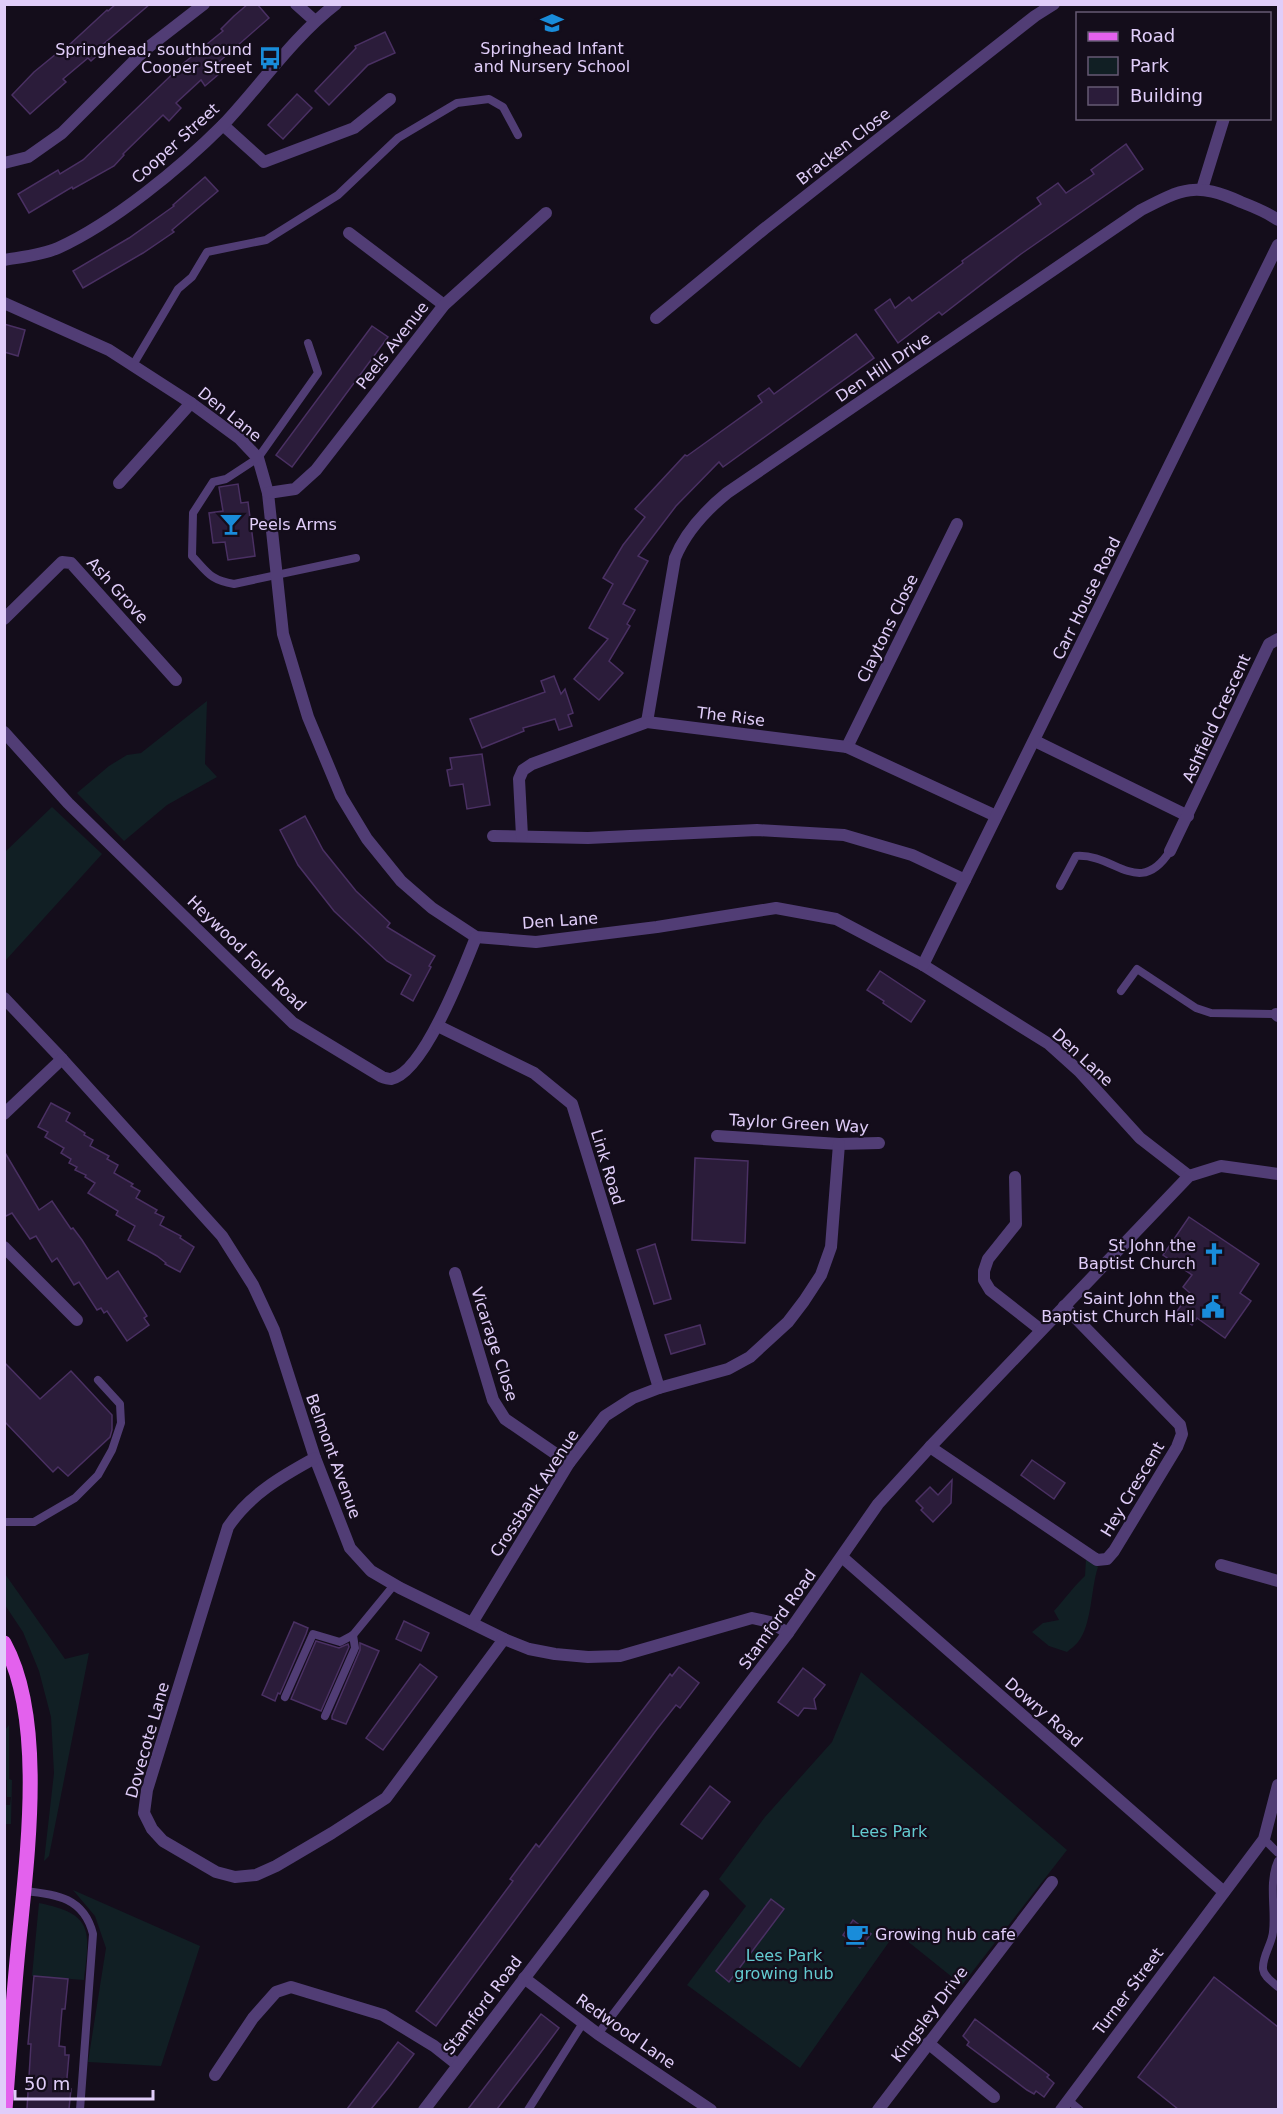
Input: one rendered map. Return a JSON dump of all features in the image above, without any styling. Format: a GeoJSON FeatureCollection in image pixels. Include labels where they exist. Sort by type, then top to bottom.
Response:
{"type":"FeatureCollection","features":[{"type":"Feature","properties":{"kind":"main road"},"geometry":{"type":"LineString","coordinates":[[4,1643],[15,1669],[23,1698],[28,1734],[30,1816],[24,1891],[8,2026],[5,2109]]}},
{"type":"Feature","properties":{"kind":"street"},"geometry":{"type":"LineString","coordinates":[[4,163],[28,158],[62,133],[146,49],[204,4]]}},
{"type":"Feature","properties":{"kind":"street"},"geometry":{"type":"LineString","coordinates":[[296,4],[315,21]]}},
{"type":"Feature","properties":{"kind":"street","name":"Cooper Street"},"geometry":{"type":"LineString","coordinates":[[4,260],[57,249],[110,218],[163,179],[223,125],[315,21],[336,4]]}},
{"type":"Feature","properties":{"kind":"street","name":"Bracken Close"},"geometry":{"type":"LineString","coordinates":[[656,318],[764,229],[1035,16],[1054,4]]}},
{"type":"Feature","properties":{"kind":"street"},"geometry":{"type":"LineString","coordinates":[[223,125],[264,162],[354,128],[390,99]]}},
{"type":"Feature","properties":{"kind":"street"},"geometry":{"type":"LineString","coordinates":[[1202,189],[1223,120]]}},
{"type":"Feature","properties":{"kind":"street","name":"Den Hill Drive"},"geometry":{"type":"LineString","coordinates":[[647,722],[675,558],[682,542],[709,508],[727,493],[1141,210],[1174,195],[1202,189],[1218,192],[1278,220]]}},
{"type":"Feature","properties":{"kind":"street","name":"Peels Avenue"},"geometry":{"type":"LineString","coordinates":[[268,492],[295,489],[316,470],[444,305],[546,213]]}},
{"type":"Feature","properties":{"kind":"street"},"geometry":{"type":"LineString","coordinates":[[349,233],[444,305]]}},
{"type":"Feature","properties":{"kind":"street","name":"Carr House Road"},"geometry":{"type":"LineString","coordinates":[[923,965],[1278,245]]}},
{"type":"Feature","properties":{"kind":"street","name":"Den Lane"},"geometry":{"type":"LineString","coordinates":[[4,303],[109,350],[191,403],[240,440],[258,458],[268,492],[283,634],[308,717],[341,796],[368,839],[401,881],[432,908],[476,938],[536,942],[657,927],[776,908],[836,919],[923,965],[1049,1044],[1079,1071],[1140,1138],[1189,1176]]}},
{"type":"Feature","properties":{"kind":"street"},"geometry":{"type":"LineString","coordinates":[[119,483],[191,403]]}},
{"type":"Feature","properties":{"kind":"street","name":"Claytons Close"},"geometry":{"type":"LineString","coordinates":[[847,747],[957,524]]}},
{"type":"Feature","properties":{"kind":"street","name":"Ash Grove"},"geometry":{"type":"LineString","coordinates":[[4,619],[62,562],[71,563],[176,680]]}},
{"type":"Feature","properties":{"kind":"street","name":"Ashfield Crescent"},"geometry":{"type":"LineString","coordinates":[[1170,851],[1269,644],[1278,639]]}},
{"type":"Feature","properties":{"kind":"street","name":"The Rise"},"geometry":{"type":"LineString","coordinates":[[522,836],[519,779],[523,770],[532,764],[647,722],[847,747],[996,816]]}},
{"type":"Feature","properties":{"kind":"street","name":"Heywood Fold Road"},"geometry":{"type":"LineString","coordinates":[[4,732],[68,803],[293,1023],[382,1077],[391,1079],[401,1074],[438,1026],[476,938]]}},
{"type":"Feature","properties":{"kind":"street"},"geometry":{"type":"LineString","coordinates":[[1035,741],[1188,816]]}},
{"type":"Feature","properties":{"kind":"street"},"geometry":{"type":"LineString","coordinates":[[493,836],[588,838],[757,830],[844,835],[912,855],[965,880]]}},
{"type":"Feature","properties":{"kind":"street","name":"Belmont Avenue"},"geometry":{"type":"LineString","coordinates":[[4,998],[63,1059],[222,1236],[253,1285],[274,1330],[315,1458],[350,1548],[370,1571],[504,1639],[529,1649],[588,1657],[620,1656],[752,1618],[770,1622],[788,1633]]}},
{"type":"Feature","properties":{"kind":"street","name":"Link Road"},"geometry":{"type":"LineString","coordinates":[[438,1026],[534,1073],[572,1104],[659,1388]]}},
{"type":"Feature","properties":{"kind":"street"},"geometry":{"type":"LineString","coordinates":[[4,1114],[63,1059]]}},
{"type":"Feature","properties":{"kind":"street","name":"Taylor Green Way"},"geometry":{"type":"LineString","coordinates":[[717,1136],[839,1144],[879,1143]]}},
{"type":"Feature","properties":{"kind":"street","name":"Crossbank Avenue"},"geometry":{"type":"LineString","coordinates":[[472,1623],[569,1463],[609,1412],[633,1398],[659,1388],[728,1370],[750,1357],[788,1322],[821,1275],[831,1246],[839,1144]]}},
{"type":"Feature","properties":{"kind":"street"},"geometry":{"type":"LineString","coordinates":[[1189,1176],[1221,1166],[1278,1174]]}},
{"type":"Feature","properties":{"kind":"street","name":"Stamford Road"},"geometry":{"type":"LineString","coordinates":[[424,2109],[788,1633],[878,1504],[1189,1176]]}},
{"type":"Feature","properties":{"kind":"street"},"geometry":{"type":"LineString","coordinates":[[1015,1177],[1016,1224],[988,1259],[984,1280],[990,1290],[1041,1330]]}},
{"type":"Feature","properties":{"kind":"street"},"geometry":{"type":"LineString","coordinates":[[4,1247],[77,1320]]}},
{"type":"Feature","properties":{"kind":"street","name":"Vicarage Close"},"geometry":{"type":"LineString","coordinates":[[455,1273],[498,1411],[505,1419],[569,1463]]}},
{"type":"Feature","properties":{"kind":"street","name":"Hey Crescent"},"geometry":{"type":"LineString","coordinates":[[930,1447],[1097,1560],[1107,1559],[1177,1447],[1182,1434],[1180,1425],[1065,1305]]}},
{"type":"Feature","properties":{"kind":"street","name":"Dovecote Lane"},"geometry":{"type":"LineString","coordinates":[[315,1458],[276,1480],[239,1510],[228,1527],[147,1790],[144,1814],[152,1829],[163,1841],[216,1872],[235,1877],[256,1875],[323,1839],[386,1798],[504,1639]]}},
{"type":"Feature","properties":{"kind":"street","name":"Dowry Road"},"geometry":{"type":"LineString","coordinates":[[842,1557],[1224,1892]]}},
{"type":"Feature","properties":{"kind":"street"},"geometry":{"type":"LineString","coordinates":[[1221,1565],[1278,1581]]}},
{"type":"Feature","properties":{"kind":"street"},"geometry":{"type":"LineString","coordinates":[[1264,1839],[1278,1785]]}},
{"type":"Feature","properties":{"kind":"street","name":"Turner Street"},"geometry":{"type":"LineString","coordinates":[[1064,2105],[1264,1839]]}},
{"type":"Feature","properties":{"kind":"street","name":"Kingsley Drive"},"geometry":{"type":"LineString","coordinates":[[878,2109],[1052,1882]]}},
{"type":"Feature","properties":{"kind":"street","name":"Redwood Lane"},"geometry":{"type":"LineString","coordinates":[[524,1978],[598,2034],[711,2109]]}},
{"type":"Feature","properties":{"kind":"street"},"geometry":{"type":"LineString","coordinates":[[215,2075],[253,2018],[276,1992],[291,1987],[383,2015],[434,2046],[458,2065]]}},
{"type":"Feature","properties":{"kind":"street"},"geometry":{"type":"LineString","coordinates":[[928,2043],[994,2097]]}},
{"type":"Feature","properties":{"kind":"lane"},"geometry":{"type":"LineString","coordinates":[[133,365],[178,289],[192,277],[207,252],[266,240],[338,195],[398,138],[457,102],[489,99],[503,107],[518,135]]}},
{"type":"Feature","properties":{"kind":"lane"},"geometry":{"type":"LineString","coordinates":[[308,343],[318,373],[258,458],[226,479],[213,482],[193,513],[192,556],[218,582],[234,584],[356,558]]}},
{"type":"Feature","properties":{"kind":"lane"},"geometry":{"type":"LineString","coordinates":[[1060,886],[1076,856],[1089,855],[1131,872],[1147,873],[1161,866],[1170,851]]}},
{"type":"Feature","properties":{"kind":"lane"},"geometry":{"type":"LineString","coordinates":[[1121,991],[1137,969],[1196,1008],[1211,1013],[1277,1015]]}},
{"type":"Feature","properties":{"kind":"lane"},"geometry":{"type":"LineString","coordinates":[[4,1522],[34,1522],[75,1498],[98,1474],[112,1450],[121,1423],[120,1404],[99,1380]]}},
{"type":"Feature","properties":{"kind":"lane"},"geometry":{"type":"LineString","coordinates":[[285,1697],[313,1634],[340,1642],[353,1635],[394,1585]]}},
{"type":"Feature","properties":{"kind":"lane"},"geometry":{"type":"LineString","coordinates":[[326,1716],[355,1648],[353,1635]]}},
{"type":"Feature","properties":{"kind":"lane"},"geometry":{"type":"LineString","coordinates":[[1264,1839],[1278,1853]]}},
{"type":"Feature","properties":{"kind":"lane"},"geometry":{"type":"LineString","coordinates":[[1278,1861],[1273,1872],[1274,1934],[1266,1954],[1263,1970],[1278,1986]]}},
{"type":"Feature","properties":{"kind":"lane"},"geometry":{"type":"LineString","coordinates":[[24,1891],[55,1895],[77,1904],[90,1919],[93,1934],[80,2109]]}},
{"type":"Feature","properties":{"kind":"lane"},"geometry":{"type":"LineString","coordinates":[[598,2034],[705,1894]]}},
{"type":"Feature","properties":{"kind":"lane"},"geometry":{"type":"LineString","coordinates":[[528,2109],[584,2023]]}},
{"type":"Feature","properties":{"kind":"lane"},"geometry":{"type":"LineString","coordinates":[[1064,2105],[1080,2109]]}},
{"type":"Feature","properties":{"kind":"green space"},"geometry":{"type":"Polygon","coordinates":[[[207,701],[205,764],[217,777],[167,805],[124,841],[77,793],[109,766],[127,755],[141,753],[207,701]]]}},
{"type":"Feature","properties":{"kind":"green space"},"geometry":{"type":"Polygon","coordinates":[[[52,807],[102,854],[5,961],[5,852],[52,807]]]}},
{"type":"Feature","properties":{"kind":"green space"},"geometry":{"type":"Polygon","coordinates":[[[1086,1559],[1098,1567],[1089,1616],[1083,1635],[1067,1652],[1049,1646],[1032,1632],[1043,1623],[1059,1620],[1054,1611],[1085,1576],[1086,1559]]]}},
{"type":"Feature","properties":{"kind":"green space"},"geometry":{"type":"Polygon","coordinates":[[[5,1574],[65,1659],[89,1653],[49,1856],[44,1861],[54,1773],[51,1717],[39,1671],[23,1632],[5,1605],[5,1574]]]}},
{"type":"Feature","properties":{"kind":"green space","name":"Lees Park"},"geometry":{"type":"Polygon","coordinates":[[[861,1672],[1067,1850],[962,1985],[896,1932],[800,2068],[687,1985],[746,1906],[719,1879],[765,1817],[832,1742],[861,1672]]]}},
{"type":"Feature","properties":{"kind":"green space"},"geometry":{"type":"Polygon","coordinates":[[[9,1725],[9,1779],[12,1780],[11,1824],[4,1824],[6,1805],[10,1805],[11,1797],[7,1797],[7,1780],[4,1779],[5,1730],[9,1725]]]}},
{"type":"Feature","properties":{"kind":"green space"},"geometry":{"type":"Polygon","coordinates":[[[73,1890],[200,1946],[161,2066],[88,2062],[106,1948],[95,1916],[73,1890]]]}},
{"type":"Feature","properties":{"kind":"green space"},"geometry":{"type":"Polygon","coordinates":[[[39,1903],[70,1913],[79,1919],[84,1927],[87,1949],[84,1980],[32,1976],[39,1903]]]}},
{"type":"Feature","properties":{"kind":"building"},"geometry":{"type":"Polygon","coordinates":[[[116,4],[150,4],[101,46],[104,49],[91,61],[88,58],[63,79],[66,82],[30,114],[12,95],[34,72],[116,4]]]}},
{"type":"Feature","properties":{"kind":"building"},"geometry":{"type":"Polygon","coordinates":[[[248,4],[257,4],[269,18],[213,67],[219,74],[205,86],[201,80],[176,103],[181,108],[169,121],[163,115],[123,154],[114,166],[73,189],[72,187],[29,213],[18,194],[58,170],[60,174],[83,160],[185,62],[223,31],[221,29],[248,4]]]}},
{"type":"Feature","properties":{"kind":"building"},"geometry":{"type":"Polygon","coordinates":[[[385,32],[395,53],[368,65],[329,105],[315,91],[356,48],[355,46],[385,32]]]}},
{"type":"Feature","properties":{"kind":"building"},"geometry":{"type":"Polygon","coordinates":[[[297,94],[312,108],[283,139],[268,125],[297,94]]]}},
{"type":"Feature","properties":{"kind":"building"},"geometry":{"type":"Polygon","coordinates":[[[1126,144],[1143,169],[1021,254],[942,315],[939,312],[898,343],[875,310],[890,299],[895,308],[909,297],[912,301],[963,263],[962,261],[1041,204],[1037,198],[1058,183],[1066,193],[1094,174],[1091,170],[1126,144]]]}},
{"type":"Feature","properties":{"kind":"building"},"geometry":{"type":"Polygon","coordinates":[[[205,177],[218,191],[172,230],[174,232],[83,288],[73,271],[129,238],[174,206],[205,177]]]}},
{"type":"Feature","properties":{"kind":"building"},"geometry":{"type":"Polygon","coordinates":[[[4,324],[25,330],[18,356],[4,352],[4,324]]]}},
{"type":"Feature","properties":{"kind":"building"},"geometry":{"type":"Polygon","coordinates":[[[372,326],[388,337],[292,467],[276,455],[372,326]]]}},
{"type":"Feature","properties":{"kind":"building"},"geometry":{"type":"Polygon","coordinates":[[[856,334],[874,358],[723,467],[719,462],[676,506],[638,556],[648,561],[623,604],[635,610],[627,624],[630,626],[609,661],[623,673],[599,700],[574,679],[608,639],[589,628],[613,584],[603,578],[623,545],[645,517],[635,509],[685,455],[687,456],[762,402],[758,396],[769,388],[774,394],[856,334]]]}},
{"type":"Feature","properties":{"kind":"building","name":"Peels Arms"},"geometry":{"type":"Polygon","coordinates":[[[238,484],[241,503],[248,502],[255,556],[228,560],[225,542],[213,543],[209,513],[223,511],[219,487],[238,484]]]}},
{"type":"Feature","properties":{"kind":"building"},"geometry":{"type":"Polygon","coordinates":[[[554,676],[561,694],[565,689],[573,713],[568,715],[572,726],[559,730],[555,719],[523,728],[524,731],[482,748],[470,719],[545,692],[541,681],[554,676]]]}},
{"type":"Feature","properties":{"kind":"building"},"geometry":{"type":"Polygon","coordinates":[[[482,754],[490,805],[467,809],[463,784],[450,786],[447,770],[452,769],[450,758],[482,754]]]}},
{"type":"Feature","properties":{"kind":"building"},"geometry":{"type":"Polygon","coordinates":[[[305,816],[323,850],[356,891],[390,923],[387,927],[435,956],[413,1001],[401,994],[411,975],[387,961],[334,911],[298,865],[280,830],[305,816]]]}},
{"type":"Feature","properties":{"kind":"building"},"geometry":{"type":"Polygon","coordinates":[[[880,971],[925,1001],[911,1022],[867,990],[880,971]]]}},
{"type":"Feature","properties":{"kind":"building"},"geometry":{"type":"Polygon","coordinates":[[[51,1103],[70,1113],[66,1121],[93,1140],[90,1146],[109,1156],[107,1159],[118,1165],[114,1173],[140,1191],[136,1198],[157,1210],[155,1213],[164,1217],[160,1225],[181,1236],[180,1238],[194,1247],[180,1272],[128,1240],[135,1226],[116,1215],[118,1211],[88,1193],[95,1183],[85,1177],[86,1175],[75,1170],[77,1167],[69,1163],[71,1159],[61,1153],[64,1148],[45,1137],[48,1132],[38,1127],[51,1103]]]}},
{"type":"Feature","properties":{"kind":"building"},"geometry":{"type":"Polygon","coordinates":[[[4,1151],[39,1210],[52,1201],[71,1229],[73,1228],[82,1240],[107,1279],[118,1271],[147,1316],[144,1318],[149,1325],[127,1341],[107,1311],[104,1313],[101,1308],[97,1310],[79,1282],[74,1285],[57,1258],[52,1262],[36,1236],[30,1239],[12,1213],[4,1217],[4,1151]]]}},
{"type":"Feature","properties":{"kind":"building"},"geometry":{"type":"Polygon","coordinates":[[[695,1158],[748,1161],[745,1243],[692,1240],[695,1158]]]}},
{"type":"Feature","properties":{"kind":"building"},"geometry":{"type":"Polygon","coordinates":[[[1189,1217],[1259,1264],[1240,1293],[1251,1301],[1225,1338],[1197,1318],[1192,1325],[1175,1314],[1190,1293],[1183,1287],[1192,1275],[1163,1255],[1189,1217]]]}},
{"type":"Feature","properties":{"kind":"building"},"geometry":{"type":"Polygon","coordinates":[[[655,1244],[671,1299],[654,1304],[637,1250],[655,1244]]]}},
{"type":"Feature","properties":{"kind":"building"},"geometry":{"type":"Polygon","coordinates":[[[700,1325],[705,1344],[671,1354],[665,1335],[700,1325]]]}},
{"type":"Feature","properties":{"kind":"building"},"geometry":{"type":"Polygon","coordinates":[[[4,1362],[40,1399],[71,1371],[112,1415],[110,1437],[68,1476],[58,1467],[53,1472],[4,1421],[4,1362]]]}},
{"type":"Feature","properties":{"kind":"building"},"geometry":{"type":"Polygon","coordinates":[[[1032,1460],[1065,1483],[1054,1499],[1021,1475],[1032,1460]]]}},
{"type":"Feature","properties":{"kind":"building"},"geometry":{"type":"Polygon","coordinates":[[[952,1480],[951,1503],[933,1522],[916,1501],[930,1487],[938,1495],[952,1480]]]}},
{"type":"Feature","properties":{"kind":"building"},"geometry":{"type":"Polygon","coordinates":[[[404,1621],[429,1633],[421,1651],[396,1639],[404,1621]]]}},
{"type":"Feature","properties":{"kind":"building"},"geometry":{"type":"Polygon","coordinates":[[[294,1622],[308,1628],[275,1701],[262,1695],[294,1622]]]}},
{"type":"Feature","properties":{"kind":"building"},"geometry":{"type":"Polygon","coordinates":[[[316,1641],[339,1648],[348,1644],[349,1647],[321,1711],[291,1699],[316,1641]]]}},
{"type":"Feature","properties":{"kind":"building"},"geometry":{"type":"Polygon","coordinates":[[[360,1643],[379,1651],[346,1724],[332,1719],[332,1716],[360,1650],[360,1643]]]}},
{"type":"Feature","properties":{"kind":"building"},"geometry":{"type":"Polygon","coordinates":[[[420,1664],[437,1677],[383,1750],[366,1738],[420,1664]]]}},
{"type":"Feature","properties":{"kind":"building"},"geometry":{"type":"Polygon","coordinates":[[[679,1667],[699,1683],[680,1708],[676,1705],[657,1729],[436,2026],[416,2011],[513,1881],[510,1879],[536,1844],[539,1847],[670,1674],[672,1676],[679,1667]]]}},
{"type":"Feature","properties":{"kind":"building"},"geometry":{"type":"Polygon","coordinates":[[[803,1668],[825,1685],[814,1699],[816,1709],[804,1708],[798,1716],[778,1702],[803,1668]]]}},
{"type":"Feature","properties":{"kind":"building"},"geometry":{"type":"Polygon","coordinates":[[[710,1786],[730,1802],[702,1839],[681,1824],[710,1786]]]}},
{"type":"Feature","properties":{"kind":"building"},"geometry":{"type":"Polygon","coordinates":[[[771,1899],[784,1909],[729,1982],[716,1971],[771,1899]]]}},
{"type":"Feature","properties":{"kind":"building","name":"Growing hub cafe"},"geometry":{"type":"Polygon","coordinates":[[[853,1920],[871,1934],[860,1948],[843,1935],[853,1920]]]}},
{"type":"Feature","properties":{"kind":"building"},"geometry":{"type":"Polygon","coordinates":[[[34,1976],[68,1979],[65,2009],[62,2009],[59,2046],[65,2047],[65,2055],[69,2055],[66,2089],[71,2089],[69,2109],[27,2109],[31,2044],[28,2044],[34,1976]]]}},
{"type":"Feature","properties":{"kind":"building"},"geometry":{"type":"Polygon","coordinates":[[[1214,1977],[1278,2027],[1278,2109],[1178,2109],[1138,2077],[1214,1977]]]}},
{"type":"Feature","properties":{"kind":"building"},"geometry":{"type":"Polygon","coordinates":[[[541,2014],[559,2028],[538,2056],[497,2109],[468,2109],[541,2014]]]}},
{"type":"Feature","properties":{"kind":"building"},"geometry":{"type":"Polygon","coordinates":[[[975,2019],[1049,2075],[1047,2077],[1054,2083],[1044,2097],[1036,2091],[1034,2094],[1027,2090],[967,2045],[969,2042],[963,2036],[975,2019]]]}},
{"type":"Feature","properties":{"kind":"building"},"geometry":{"type":"Polygon","coordinates":[[[398,2042],[414,2054],[389,2087],[371,2109],[347,2109],[398,2042]]]}},
{"type":"Feature","properties":{"kind":"place","name":"Springhead Infant and Nursery School"},"geometry":{"type":"Point","coordinates":[552,23]}},
{"type":"Feature","properties":{"kind":"place","name":"Springhead, southbound Cooper Street"},"geometry":{"type":"Point","coordinates":[270,58]}},
{"type":"Feature","properties":{"kind":"place","name":"Peels Arms"},"geometry":{"type":"Point","coordinates":[231,524]}},
{"type":"Feature","properties":{"kind":"place","name":"St John the Baptist Church"},"geometry":{"type":"Point","coordinates":[1214,1254]}},
{"type":"Feature","properties":{"kind":"place","name":"Saint John the Baptist Church Hall"},"geometry":{"type":"Point","coordinates":[1213,1307]}},
{"type":"Feature","properties":{"kind":"place","name":"Growing hub cafe"},"geometry":{"type":"Point","coordinates":[857,1934]}},
{"type":"Feature","properties":{"kind":"park label","name":"Lees Park growing hub"},"geometry":{"type":"Point","coordinates":[784,1964]}}]}
